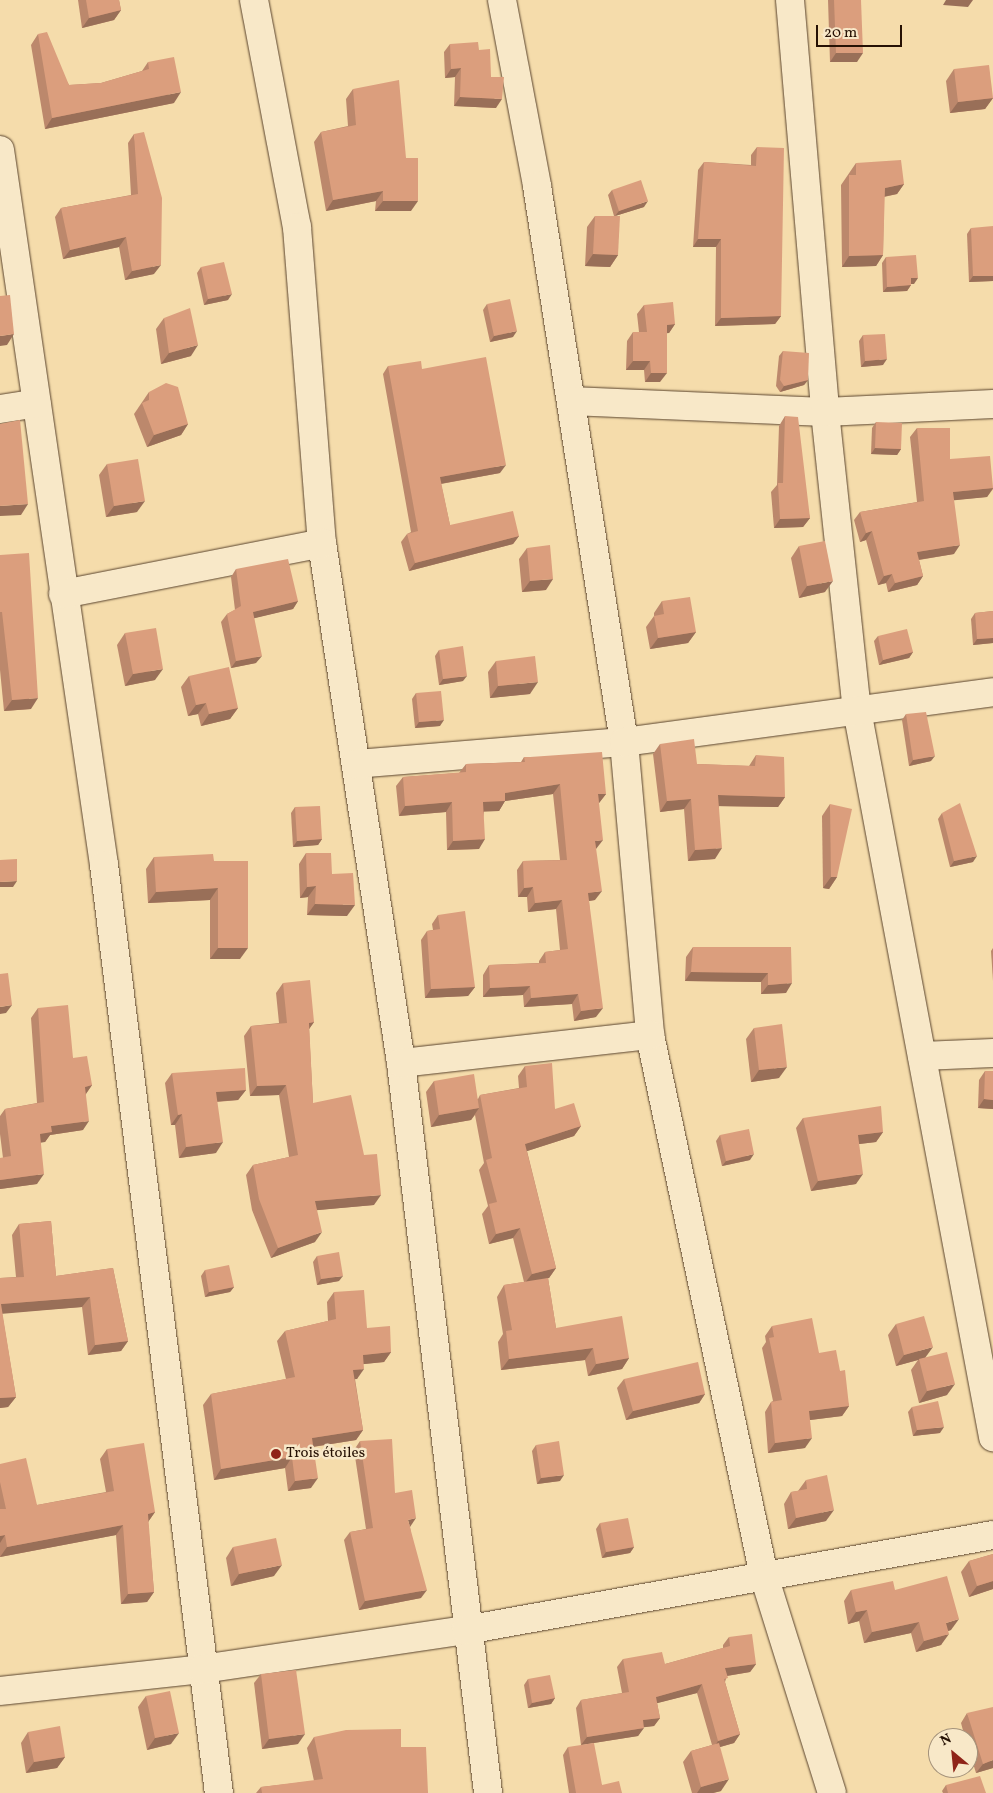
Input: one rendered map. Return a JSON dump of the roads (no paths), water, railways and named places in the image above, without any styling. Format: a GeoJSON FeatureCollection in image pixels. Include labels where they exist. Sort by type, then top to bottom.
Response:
{"type":"FeatureCollection","features":[{"type":"Feature","properties":{"kind":"street"},"geometry":{"type":"LineString","coordinates":[[254,0],[297,227],[322,543],[402,1063],[466,1630],[488,1793]]}},
{"type":"Feature","properties":{"kind":"street"},"geometry":{"type":"LineString","coordinates":[[502,0],[571,401],[624,742],[650,1035],[764,1576],[832,1793]]}},
{"type":"Feature","properties":{"kind":"street"},"geometry":{"type":"LineString","coordinates":[[790,0],[825,412],[857,710],[993,1437]]}},
{"type":"Feature","properties":{"kind":"street"},"geometry":{"type":"LineString","coordinates":[[0,150],[63,594],[104,865],[202,1669],[219,1793]]}},
{"type":"Feature","properties":{"kind":"street"},"geometry":{"type":"LineString","coordinates":[[571,401],[825,412],[993,404]]}},
{"type":"Feature","properties":{"kind":"street"},"geometry":{"type":"LineString","coordinates":[[0,409],[37,403]]}},
{"type":"Feature","properties":{"kind":"street"},"geometry":{"type":"LineString","coordinates":[[63,594],[322,543]]}},
{"type":"Feature","properties":{"kind":"street"},"geometry":{"type":"LineString","coordinates":[[356,764],[624,742],[993,692]]}},
{"type":"Feature","properties":{"kind":"street"},"geometry":{"type":"LineString","coordinates":[[402,1063],[650,1035]]}},
{"type":"Feature","properties":{"kind":"street"},"geometry":{"type":"LineString","coordinates":[[922,1056],[993,1053]]}},
{"type":"Feature","properties":{"kind":"street"},"geometry":{"type":"LineString","coordinates":[[0,1691],[202,1669],[466,1630],[993,1536]]}},
{"type":"Feature","properties":{"kind":"place","name":"Trois étoiles"},"geometry":{"type":"Point","coordinates":[276,1454]}}]}
